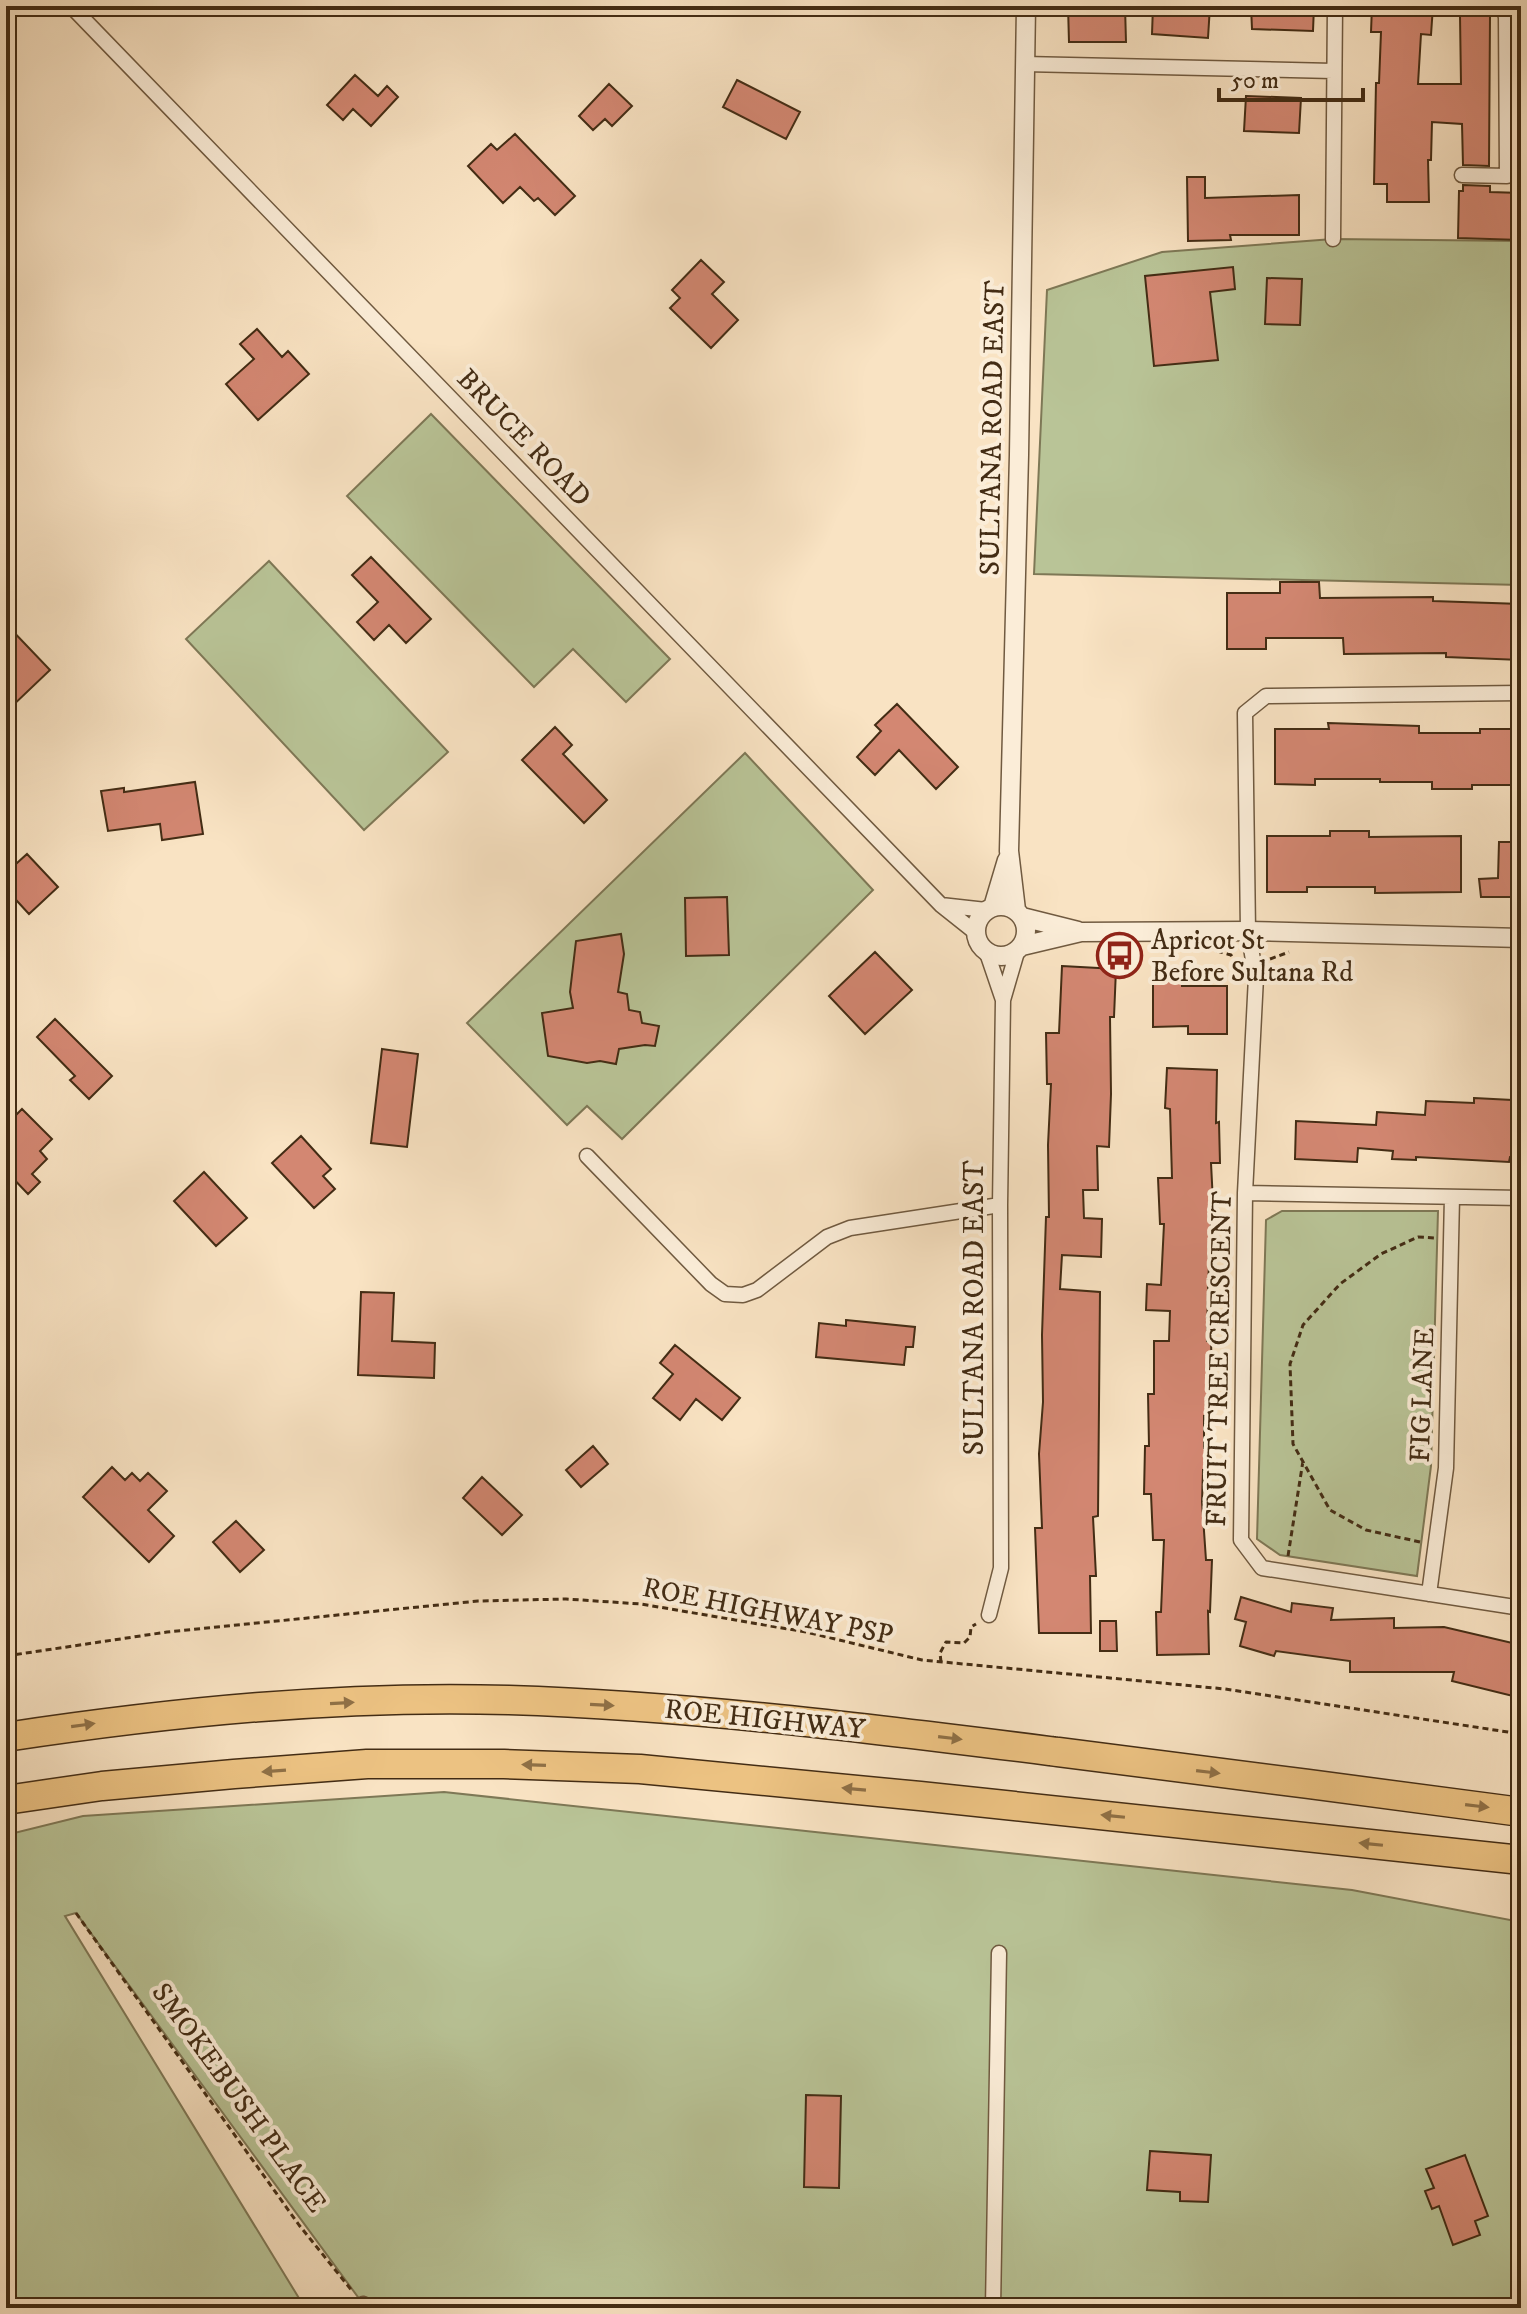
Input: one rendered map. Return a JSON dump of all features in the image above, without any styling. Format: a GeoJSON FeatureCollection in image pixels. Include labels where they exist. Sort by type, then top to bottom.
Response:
{"type":"FeatureCollection","features":[{"type":"Feature","properties":{"kind":"highway","name":"ROE HIGHWAY"},"geometry":{"type":"LineString","coordinates":[[6,1737],[88,1724],[241,1708],[377,1701],[492,1700],[616,1705],[790,1718],[1519,1812]]}},
{"type":"Feature","properties":{"kind":"highway"},"geometry":{"type":"LineString","coordinates":[[6,1800],[102,1786],[367,1764],[504,1764],[640,1769],[1521,1860]]}},
{"type":"Feature","properties":{"kind":"highway"},"geometry":{"type":"LineString","coordinates":[[1449,1852],[1521,1870]]}},
{"type":"Feature","properties":{"kind":"street","name":"BRUCE ROAD"},"geometry":{"type":"LineString","coordinates":[[71,6],[941,905],[975,932]]}},
{"type":"Feature","properties":{"kind":"street","name":"SULTANA ROAD EAST"},"geometry":{"type":"LineString","coordinates":[[1019,914],[1009,851],[1026,6]]}},
{"type":"Feature","properties":{"kind":"street"},"geometry":{"type":"LineString","coordinates":[[1333,239],[1335,6]]}},
{"type":"Feature","properties":{"kind":"street"},"geometry":{"type":"LineString","coordinates":[[1462,175],[1514,176],[1506,16],[1501,6]]}},
{"type":"Feature","properties":{"kind":"street"},"geometry":{"type":"LineString","coordinates":[[1024,64],[1333,71]]}},
{"type":"Feature","properties":{"kind":"street","name":"FRUIT TREE CRESCENT"},"geometry":{"type":"LineString","coordinates":[[1521,693],[1266,696],[1245,713],[1248,931],[1256,977],[1245,1193],[1241,1540],[1262,1568],[1521,1608]]}},
{"type":"Feature","properties":{"kind":"street","name":"SULTANA ROAD EAST"},"geometry":{"type":"LineString","coordinates":[[989,909],[1009,851]]}},
{"type":"Feature","properties":{"kind":"street"},"geometry":{"type":"LineString","coordinates":[[941,905],[989,909],[1004,905],[1019,914],[1081,932]]}},
{"type":"Feature","properties":{"kind":"street"},"geometry":{"type":"LineString","coordinates":[[989,909],[980,916],[975,932],[987,953],[999,957],[1081,932],[1248,931],[1521,938]]}},
{"type":"Feature","properties":{"kind":"street"},"geometry":{"type":"LineString","coordinates":[[1019,914],[1026,928],[1026,940],[1020,949]]}},
{"type":"Feature","properties":{"kind":"street","name":"SULTANA ROAD EAST"},"geometry":{"type":"LineString","coordinates":[[989,1615],[1001,1568],[1003,1000],[1020,949]]}},
{"type":"Feature","properties":{"kind":"street","name":"SULTANA ROAD EAST"},"geometry":{"type":"LineString","coordinates":[[987,953],[1003,1000]]}},
{"type":"Feature","properties":{"kind":"street"},"geometry":{"type":"LineString","coordinates":[[587,1156],[711,1284],[725,1294],[743,1295],[757,1290],[827,1237],[850,1228],[1000,1205]]}},
{"type":"Feature","properties":{"kind":"street"},"geometry":{"type":"LineString","coordinates":[[1245,1193],[1521,1198]]}},
{"type":"Feature","properties":{"kind":"street","name":"FIG LANE"},"geometry":{"type":"LineString","coordinates":[[1429,1594],[1446,1468],[1452,1197]]}},
{"type":"Feature","properties":{"kind":"street"},"geometry":{"type":"LineString","coordinates":[[993,2308],[999,1953]]}},
{"type":"Feature","properties":{"kind":"path"},"geometry":{"type":"LineString","coordinates":[[1436,1546],[1366,1530],[1330,1510],[1293,1444],[1290,1364],[1303,1325],[1340,1284],[1381,1254],[1418,1237],[1451,1238]]}},
{"type":"Feature","properties":{"kind":"path"},"geometry":{"type":"LineString","coordinates":[[1286,1572],[1303,1461]]}},
{"type":"Feature","properties":{"kind":"path","name":"ROE HIGHWAY PSP"},"geometry":{"type":"LineString","coordinates":[[6,1656],[167,1632],[478,1601],[566,1599],[641,1604],[806,1632],[898,1655],[941,1662],[1225,1689],[1521,1734]]}},
{"type":"Feature","properties":{"kind":"path"},"geometry":{"type":"LineString","coordinates":[[941,1662],[940,1653],[946,1642],[964,1643],[970,1637],[971,1627],[989,1615]]}},
{"type":"Feature","properties":{"kind":"path","name":"SMOKEBUSH PLACE"},"geometry":{"type":"LineString","coordinates":[[76,1913],[289,2212],[364,2306]]}},
{"type":"Feature","properties":{"kind":"green space"},"geometry":{"type":"Polygon","coordinates":[[[1333,239],[1521,241],[1521,585],[1034,574],[1047,290],[1162,252],[1333,239]]]}},
{"type":"Feature","properties":{"kind":"green space"},"geometry":{"type":"Polygon","coordinates":[[[431,414],[670,659],[626,702],[573,649],[534,687],[347,496],[431,414]]]}},
{"type":"Feature","properties":{"kind":"green space"},"geometry":{"type":"Polygon","coordinates":[[[269,561],[448,752],[364,830],[186,639],[269,561]]]}},
{"type":"Feature","properties":{"kind":"green space"},"geometry":{"type":"Polygon","coordinates":[[[745,753],[873,890],[622,1139],[587,1106],[567,1125],[467,1023],[745,753]]]}},
{"type":"Feature","properties":{"kind":"green space"},"geometry":{"type":"Polygon","coordinates":[[[1282,1211],[1438,1211],[1431,1466],[1417,1576],[1280,1555],[1257,1539],[1266,1220],[1282,1211]]]}},
{"type":"Feature","properties":{"kind":"green space"},"geometry":{"type":"Polygon","coordinates":[[[444,1792],[1352,1890],[1521,1922],[1521,2308],[366,2308],[76,1913],[65,1916],[305,2308],[6,2308],[6,1835],[83,1816],[444,1792]]]}},
{"type":"Feature","properties":{"kind":"building"},"geometry":{"type":"Polygon","coordinates":[[[1068,6],[1125,6],[1126,42],[1069,42],[1068,6]]]}},
{"type":"Feature","properties":{"kind":"building"},"geometry":{"type":"Polygon","coordinates":[[[1153,6],[1210,6],[1208,38],[1152,34],[1153,6]]]}},
{"type":"Feature","properties":{"kind":"building"},"geometry":{"type":"Polygon","coordinates":[[[1251,6],[1314,6],[1313,31],[1252,29],[1251,6]]]}},
{"type":"Feature","properties":{"kind":"building"},"geometry":{"type":"Polygon","coordinates":[[[1372,6],[1433,6],[1431,35],[1421,34],[1418,84],[1461,84],[1460,16],[1490,16],[1489,166],[1463,165],[1462,124],[1432,122],[1431,160],[1428,160],[1429,202],[1387,202],[1387,184],[1374,184],[1376,83],[1379,83],[1381,32],[1371,32],[1372,6]]]}},
{"type":"Feature","properties":{"kind":"building"},"geometry":{"type":"Polygon","coordinates":[[[355,75],[378,96],[387,86],[398,97],[371,126],[353,109],[343,120],[327,105],[355,75]]]}},
{"type":"Feature","properties":{"kind":"building"},"geometry":{"type":"Polygon","coordinates":[[[737,80],[800,112],[786,139],[723,107],[737,80]]]}},
{"type":"Feature","properties":{"kind":"building"},"geometry":{"type":"Polygon","coordinates":[[[609,84],[632,106],[612,126],[605,119],[593,130],[579,116],[609,84]]]}},
{"type":"Feature","properties":{"kind":"building"},"geometry":{"type":"Polygon","coordinates":[[[1246,96],[1301,98],[1299,133],[1244,131],[1246,96]]]}},
{"type":"Feature","properties":{"kind":"building"},"geometry":{"type":"Polygon","coordinates":[[[515,134],[575,196],[555,215],[538,198],[534,201],[520,187],[503,203],[468,166],[491,144],[497,150],[515,134]]]}},
{"type":"Feature","properties":{"kind":"building"},"geometry":{"type":"Polygon","coordinates":[[[1187,177],[1205,177],[1205,198],[1299,195],[1299,235],[1230,235],[1231,240],[1188,241],[1187,177]]]}},
{"type":"Feature","properties":{"kind":"building"},"geometry":{"type":"Polygon","coordinates":[[[1463,185],[1490,186],[1490,192],[1521,193],[1521,240],[1458,238],[1459,191],[1463,191],[1463,185]]]}},
{"type":"Feature","properties":{"kind":"building"},"geometry":{"type":"Polygon","coordinates":[[[701,260],[724,282],[712,294],[738,320],[711,348],[670,308],[680,298],[672,290],[701,260]]]}},
{"type":"Feature","properties":{"kind":"building"},"geometry":{"type":"Polygon","coordinates":[[[1233,267],[1235,289],[1210,292],[1218,360],[1154,366],[1145,276],[1233,267]]]}},
{"type":"Feature","properties":{"kind":"building"},"geometry":{"type":"Polygon","coordinates":[[[1267,278],[1302,279],[1300,325],[1265,324],[1267,278]]]}},
{"type":"Feature","properties":{"kind":"building"},"geometry":{"type":"Polygon","coordinates":[[[257,329],[282,357],[288,351],[309,374],[258,420],[226,384],[254,359],[240,344],[257,329]]]}},
{"type":"Feature","properties":{"kind":"building"},"geometry":{"type":"Polygon","coordinates":[[[371,557],[431,619],[406,643],[389,625],[374,640],[357,622],[378,602],[352,575],[371,557]]]}},
{"type":"Feature","properties":{"kind":"building"},"geometry":{"type":"Polygon","coordinates":[[[1280,582],[1319,582],[1320,598],[1433,597],[1433,601],[1521,604],[1521,660],[1446,657],[1446,653],[1344,654],[1343,638],[1266,638],[1266,649],[1227,649],[1227,593],[1280,593],[1280,582]]]}},
{"type":"Feature","properties":{"kind":"building"},"geometry":{"type":"Polygon","coordinates":[[[6,624],[50,670],[6,712],[6,624]]]}},
{"type":"Feature","properties":{"kind":"building"},"geometry":{"type":"Polygon","coordinates":[[[897,704],[958,767],[936,789],[899,750],[875,775],[857,757],[881,731],[875,725],[897,704]]]}},
{"type":"Feature","properties":{"kind":"building"},"geometry":{"type":"Polygon","coordinates":[[[1328,723],[1419,726],[1419,733],[1480,733],[1480,729],[1520,729],[1520,785],[1432,789],[1432,782],[1380,782],[1380,779],[1315,779],[1315,785],[1275,784],[1275,729],[1329,729],[1328,723]]]}},
{"type":"Feature","properties":{"kind":"building"},"geometry":{"type":"Polygon","coordinates":[[[555,727],[572,745],[563,754],[607,800],[584,823],[522,760],[555,727]]]}},
{"type":"Feature","properties":{"kind":"building"},"geometry":{"type":"Polygon","coordinates":[[[195,782],[203,834],[162,840],[160,824],[108,831],[101,791],[124,788],[124,792],[195,782]]]}},
{"type":"Feature","properties":{"kind":"building"},"geometry":{"type":"Polygon","coordinates":[[[1330,831],[1369,831],[1369,837],[1461,836],[1461,892],[1375,893],[1375,887],[1307,887],[1307,892],[1267,892],[1267,836],[1330,836],[1330,831]]]}},
{"type":"Feature","properties":{"kind":"building"},"geometry":{"type":"Polygon","coordinates":[[[1499,842],[1520,842],[1521,897],[1481,897],[1479,879],[1498,878],[1499,842]]]}},
{"type":"Feature","properties":{"kind":"building"},"geometry":{"type":"Polygon","coordinates":[[[27,854],[58,887],[29,914],[6,889],[6,873],[27,854]]]}},
{"type":"Feature","properties":{"kind":"building"},"geometry":{"type":"Polygon","coordinates":[[[727,897],[729,955],[686,956],[685,898],[727,897]]]}},
{"type":"Feature","properties":{"kind":"building"},"geometry":{"type":"Polygon","coordinates":[[[621,934],[624,954],[618,992],[627,994],[629,1010],[640,1012],[642,1023],[659,1026],[655,1046],[619,1049],[616,1064],[548,1056],[542,1013],[573,1008],[570,992],[576,941],[621,934]]]}},
{"type":"Feature","properties":{"kind":"building"},"geometry":{"type":"Polygon","coordinates":[[[875,952],[912,990],[865,1034],[829,996],[875,952]]]}},
{"type":"Feature","properties":{"kind":"building"},"geometry":{"type":"Polygon","coordinates":[[[1062,966],[1116,969],[1114,1017],[1110,1017],[1109,1147],[1097,1146],[1098,1190],[1083,1190],[1084,1218],[1102,1219],[1101,1257],[1062,1255],[1060,1289],[1100,1292],[1098,1516],[1093,1517],[1096,1576],[1090,1576],[1091,1633],[1039,1633],[1035,1528],[1042,1528],[1039,1454],[1051,1084],[1047,1084],[1046,1033],[1059,1033],[1062,966]]]}},
{"type":"Feature","properties":{"kind":"building"},"geometry":{"type":"Polygon","coordinates":[[[1153,979],[1182,979],[1182,986],[1227,986],[1227,1034],[1188,1034],[1188,1026],[1153,1027],[1153,979]]]}},
{"type":"Feature","properties":{"kind":"building"},"geometry":{"type":"Polygon","coordinates":[[[55,1019],[112,1076],[89,1099],[70,1080],[75,1076],[37,1037],[55,1019]]]}},
{"type":"Feature","properties":{"kind":"building"},"geometry":{"type":"Polygon","coordinates":[[[382,1049],[418,1054],[407,1147],[371,1143],[382,1049]]]}},
{"type":"Feature","properties":{"kind":"building"},"geometry":{"type":"Polygon","coordinates":[[[1167,1068],[1217,1070],[1216,1123],[1219,1122],[1220,1163],[1211,1163],[1214,1222],[1211,1222],[1207,1341],[1211,1341],[1213,1416],[1204,1416],[1208,1470],[1203,1470],[1202,1502],[1206,1560],[1212,1560],[1209,1654],[1157,1655],[1156,1612],[1161,1612],[1164,1540],[1153,1540],[1151,1494],[1144,1494],[1145,1446],[1149,1446],[1148,1394],[1154,1394],[1154,1341],[1169,1341],[1170,1311],[1146,1310],[1147,1284],[1161,1285],[1164,1224],[1160,1224],[1158,1178],[1172,1178],[1170,1109],[1165,1108],[1167,1068]]]}},
{"type":"Feature","properties":{"kind":"building"},"geometry":{"type":"Polygon","coordinates":[[[1474,1098],[1512,1100],[1512,1115],[1521,1115],[1521,1158],[1510,1157],[1509,1162],[1416,1157],[1416,1160],[1392,1159],[1393,1151],[1358,1148],[1357,1162],[1295,1159],[1296,1121],[1376,1125],[1377,1112],[1425,1115],[1426,1101],[1474,1103],[1474,1098]]]}},
{"type":"Feature","properties":{"kind":"building"},"geometry":{"type":"Polygon","coordinates":[[[22,1109],[52,1139],[40,1151],[47,1159],[32,1174],[40,1182],[28,1194],[6,1171],[6,1125],[22,1109]]]}},
{"type":"Feature","properties":{"kind":"building"},"geometry":{"type":"Polygon","coordinates":[[[301,1136],[331,1169],[323,1176],[335,1189],[314,1208],[272,1163],[301,1136]]]}},
{"type":"Feature","properties":{"kind":"building"},"geometry":{"type":"Polygon","coordinates":[[[204,1172],[247,1218],[216,1246],[174,1201],[204,1172]]]}},
{"type":"Feature","properties":{"kind":"building"},"geometry":{"type":"Polygon","coordinates":[[[361,1292],[394,1293],[392,1341],[435,1343],[434,1378],[358,1375],[361,1292]]]}},
{"type":"Feature","properties":{"kind":"building"},"geometry":{"type":"Polygon","coordinates":[[[846,1320],[915,1327],[913,1347],[906,1347],[904,1365],[816,1357],[819,1323],[846,1326],[846,1320]]]}},
{"type":"Feature","properties":{"kind":"building"},"geometry":{"type":"Polygon","coordinates":[[[675,1345],[740,1398],[722,1420],[696,1399],[680,1420],[653,1398],[673,1374],[660,1363],[675,1345]]]}},
{"type":"Feature","properties":{"kind":"building"},"geometry":{"type":"Polygon","coordinates":[[[593,1446],[608,1464],[581,1487],[566,1470],[593,1446]]]}},
{"type":"Feature","properties":{"kind":"building"},"geometry":{"type":"Polygon","coordinates":[[[112,1467],[125,1480],[132,1473],[140,1481],[148,1473],[167,1491],[148,1510],[174,1536],[149,1562],[83,1497],[112,1467]]]}},
{"type":"Feature","properties":{"kind":"building"},"geometry":{"type":"Polygon","coordinates":[[[482,1477],[522,1515],[502,1535],[463,1498],[482,1477]]]}},
{"type":"Feature","properties":{"kind":"building"},"geometry":{"type":"Polygon","coordinates":[[[236,1521],[264,1550],[240,1572],[213,1542],[236,1521]]]}},
{"type":"Feature","properties":{"kind":"building"},"geometry":{"type":"Polygon","coordinates":[[[1241,1597],[1291,1612],[1292,1603],[1333,1608],[1331,1620],[1394,1618],[1394,1628],[1444,1627],[1521,1645],[1521,1698],[1452,1681],[1454,1672],[1350,1672],[1350,1661],[1276,1651],[1274,1656],[1240,1646],[1246,1622],[1235,1619],[1241,1597]]]}},
{"type":"Feature","properties":{"kind":"building"},"geometry":{"type":"Polygon","coordinates":[[[1100,1621],[1116,1621],[1117,1651],[1100,1651],[1100,1621]]]}},
{"type":"Feature","properties":{"kind":"building"},"geometry":{"type":"Polygon","coordinates":[[[806,2095],[841,2096],[839,2188],[804,2187],[806,2095]]]}},
{"type":"Feature","properties":{"kind":"building"},"geometry":{"type":"Polygon","coordinates":[[[1150,2151],[1211,2155],[1208,2202],[1180,2201],[1180,2192],[1147,2190],[1150,2151]]]}},
{"type":"Feature","properties":{"kind":"building"},"geometry":{"type":"Polygon","coordinates":[[[1465,2155],[1488,2216],[1475,2221],[1480,2235],[1453,2245],[1439,2206],[1432,2209],[1425,2191],[1434,2188],[1426,2169],[1465,2155]]]}},
{"type":"Feature","properties":{"kind":"place","name":"Apricot St Before Sultana Rd"},"geometry":{"type":"Point","coordinates":[1120,955]}}]}
